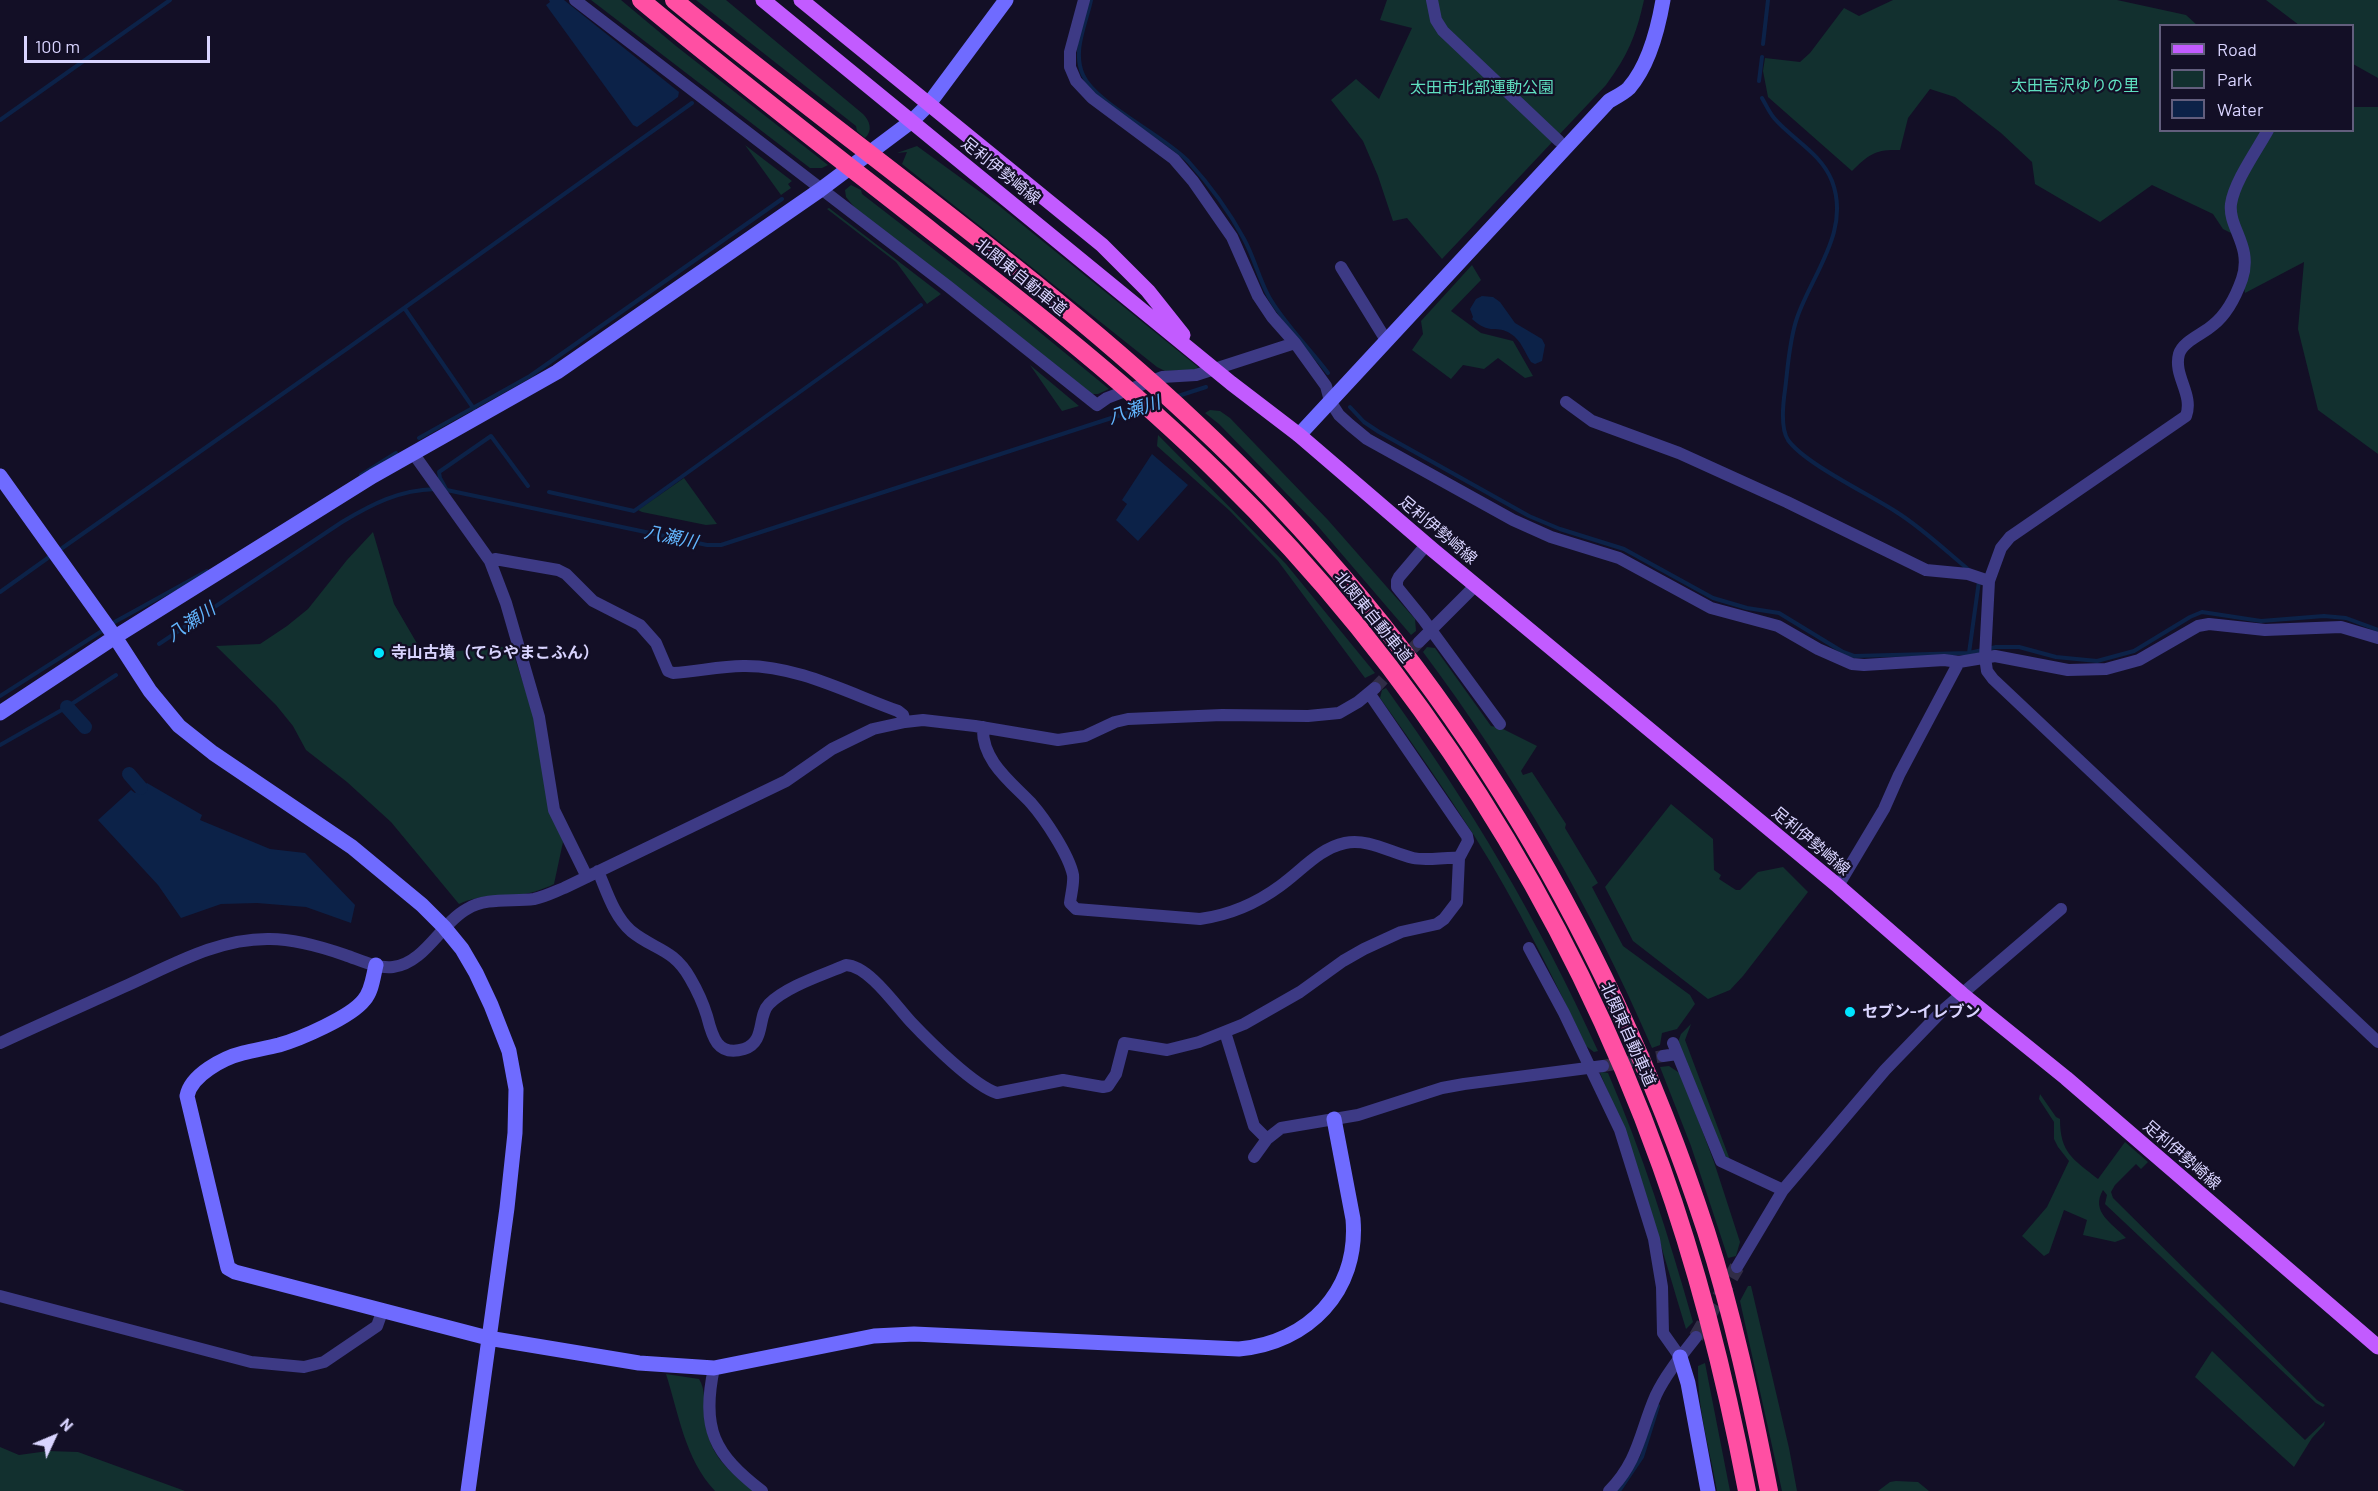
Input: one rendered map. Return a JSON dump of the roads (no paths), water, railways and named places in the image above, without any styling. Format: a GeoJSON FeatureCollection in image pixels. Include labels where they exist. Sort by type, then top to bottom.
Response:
{"type":"FeatureCollection","features":[{"type":"Feature","properties":{"kind":"highway","name":"北関東自動車道"},"geometry":{"type":"LineString","coordinates":[[641,0],[1119,382],[1267,523],[1347,614],[1400,680],[1491,815],[1553,921],[1617,1055],[1662,1168],[1686,1241],[1712,1331],[1747,1491]]}},
{"type":"Feature","properties":{"kind":"highway","name":"北関東自動車道"},"geometry":{"type":"LineString","coordinates":[[674,0],[1013,268],[1140,372],[1195,422],[1280,506],[1363,599],[1439,698],[1474,748],[1548,868],[1611,988],[1654,1088],[1682,1162],[1722,1288],[1770,1491]]}},
{"type":"Feature","properties":{"kind":"main road","name":"足利伊勢崎線"},"geometry":{"type":"LineString","coordinates":[[764,0],[1215,370],[1299,435],[1838,886],[1962,994],[2066,1078],[2378,1347]]}},
{"type":"Feature","properties":{"kind":"main road","name":"足利伊勢崎線"},"geometry":{"type":"LineString","coordinates":[[801,0],[1125,265],[1193,348],[1215,370]]}},
{"type":"Feature","properties":{"kind":"street"},"geometry":{"type":"LineString","coordinates":[[574,0],[949,287],[1097,405],[1107,398],[1162,377],[1196,375],[1296,343]]}},
{"type":"Feature","properties":{"kind":"street"},"geometry":{"type":"LineString","coordinates":[[0,713],[115,638],[413,453],[557,372],[820,190],[912,121],[928,105],[1006,0]]}},
{"type":"Feature","properties":{"kind":"street"},"geometry":{"type":"LineString","coordinates":[[1084,0],[1070,52],[1070,68],[1076,81],[1092,98],[1160,147],[1183,168],[1228,230],[1258,296],[1272,317],[1296,343],[1326,386],[1330,401],[1339,415],[1367,439],[1513,520],[1551,537],[1619,558],[1712,608],[1778,626],[1818,649],[1852,664],[1944,660],[1959,662],[2004,656],[2068,670],[2106,669],[2139,660],[2198,626],[2210,624],[2265,630],[2341,627],[2378,638]]}},
{"type":"Feature","properties":{"kind":"street"},"geometry":{"type":"LineString","coordinates":[[1432,0],[1436,20],[1443,31],[1559,141]]}},
{"type":"Feature","properties":{"kind":"street"},"geometry":{"type":"LineString","coordinates":[[1299,435],[1610,101],[1628,89],[1646,58],[1660,19],[1663,0]]}},
{"type":"Feature","properties":{"kind":"street"},"geometry":{"type":"LineString","coordinates":[[2267,132],[2235,190],[2231,203],[2231,211],[2245,255],[2242,278],[2227,311],[2213,326],[2182,348],[2179,356],[2177,367],[2189,404],[2186,416],[2010,537],[2001,548],[1989,581],[1985,657],[1987,671],[1993,679],[2378,1042]]}},
{"type":"Feature","properties":{"kind":"street"},"geometry":{"type":"LineString","coordinates":[[1341,267],[1386,340]]}},
{"type":"Feature","properties":{"kind":"street"},"geometry":{"type":"LineString","coordinates":[[1566,402],[1592,421],[1679,453],[1787,502],[1926,570],[1968,574],[1989,581]]}},
{"type":"Feature","properties":{"kind":"street"},"geometry":{"type":"LineString","coordinates":[[0,1043],[165,968],[226,944],[255,939],[284,940],[336,952],[376,965],[394,967],[407,962],[431,944],[444,927],[472,906],[536,899],[592,874],[786,782],[812,761],[853,737],[873,729],[922,720],[983,727],[1058,740],[1085,736],[1115,722],[1128,719],[1222,715],[1308,716],[1339,713],[1372,690],[1467,836],[1468,842],[1459,858],[1456,902],[1444,919],[1430,927],[1401,932],[1364,949],[1300,992],[1244,1024],[1199,1042],[1167,1050],[1124,1043],[1116,1074],[1108,1086],[1063,1080],[997,1094],[975,1081],[914,1025],[866,973],[853,965],[846,965],[808,981],[770,1002],[764,1010],[763,1024],[754,1043],[747,1048],[728,1050],[713,1040],[698,993],[682,966],[672,955],[626,926],[592,874],[554,810],[539,717],[506,603],[490,561],[413,453]]}},
{"type":"Feature","properties":{"kind":"street"},"geometry":{"type":"LineString","coordinates":[[0,476],[150,691],[178,726],[213,753],[352,847],[389,876],[444,927],[476,973],[491,1005],[509,1051],[516,1089],[515,1133],[468,1491]]}},
{"type":"Feature","properties":{"kind":"street"},"geometry":{"type":"LineString","coordinates":[[1427,544],[1399,577],[1396,584],[1500,724]]}},
{"type":"Feature","properties":{"kind":"street"},"geometry":{"type":"LineString","coordinates":[[490,561],[495,559],[546,567],[566,574],[593,601],[640,625],[656,643],[668,671],[673,673],[742,666],[775,669],[809,677],[898,711],[903,715],[905,722]]}},
{"type":"Feature","properties":{"kind":"street"},"geometry":{"type":"LineString","coordinates":[[1419,642],[1476,585]]}},
{"type":"Feature","properties":{"kind":"street"},"geometry":{"type":"LineString","coordinates":[[1838,886],[1884,809],[1899,775],[1959,662]]}},
{"type":"Feature","properties":{"kind":"street"},"geometry":{"type":"LineString","coordinates":[[983,727],[982,734],[986,745],[1001,775],[1041,817],[1069,864],[1073,875],[1070,903],[1076,909],[1200,919],[1214,917],[1264,897],[1318,855],[1342,843],[1364,843],[1414,858],[1459,858]]}},
{"type":"Feature","properties":{"kind":"street"},"geometry":{"type":"LineString","coordinates":[[1737,1267],[1783,1190],[1885,1070],[1942,1011],[2061,909]]}},
{"type":"Feature","properties":{"kind":"street"},"geometry":{"type":"LineString","coordinates":[[1529,948],[1620,1130],[1658,1257],[1662,1287],[1663,1334],[1680,1357],[1688,1383],[1708,1491]]}},
{"type":"Feature","properties":{"kind":"street"},"geometry":{"type":"LineString","coordinates":[[376,965],[369,992],[356,1008],[299,1038],[241,1053],[227,1059],[194,1081],[188,1088],[186,1096],[228,1268],[235,1272],[382,1312],[489,1338],[639,1363],[714,1368],[874,1336],[914,1334],[1239,1349],[1254,1348],[1287,1338],[1312,1321],[1329,1304],[1340,1288],[1348,1265],[1354,1232],[1353,1219],[1334,1119]]}},
{"type":"Feature","properties":{"kind":"street"},"geometry":{"type":"LineString","coordinates":[[1225,1032],[1254,1126],[1267,1139]]}},
{"type":"Feature","properties":{"kind":"street"},"geometry":{"type":"LineString","coordinates":[[1663,1056],[1675,1048],[1721,1161],[1783,1190]]}},
{"type":"Feature","properties":{"kind":"street"},"geometry":{"type":"LineString","coordinates":[[1254,1157],[1267,1139],[1281,1128],[1382,1109],[1442,1088],[1603,1066]]}},
{"type":"Feature","properties":{"kind":"street"},"geometry":{"type":"LineString","coordinates":[[0,1296],[251,1362],[304,1367],[324,1362],[378,1326],[382,1312]]}},
{"type":"Feature","properties":{"kind":"street"},"geometry":{"type":"LineString","coordinates":[[1609,1491],[1634,1456],[1657,1392],[1696,1337]]}},
{"type":"Feature","properties":{"kind":"street"},"geometry":{"type":"LineString","coordinates":[[714,1368],[709,1409],[712,1432],[726,1459],[740,1474],[762,1491]]}},
{"type":"Feature","properties":{"kind":"water"},"geometry":{"type":"Polygon","coordinates":[[[549,0],[564,0],[679,92],[678,97],[637,127],[633,125],[546,5],[550,2],[549,0]]]}},
{"type":"Feature","properties":{"kind":"water"},"geometry":{"type":"Polygon","coordinates":[[[1482,296],[1493,297],[1500,302],[1515,323],[1542,339],[1545,345],[1542,361],[1535,364],[1531,362],[1520,343],[1506,331],[1489,329],[1472,319],[1470,309],[1476,299],[1482,296]]]}},
{"type":"Feature","properties":{"kind":"water"},"geometry":{"type":"Polygon","coordinates":[[[1152,454],[1188,485],[1138,541],[1116,520],[1127,504],[1122,500],[1152,454]]]}},
{"type":"Feature","properties":{"kind":"water"},"geometry":{"type":"Polygon","coordinates":[[[147,783],[202,815],[200,820],[270,849],[305,853],[355,905],[351,923],[306,907],[257,903],[221,904],[181,918],[158,885],[98,820],[131,790],[135,793],[147,783]]]}},
{"type":"Feature","properties":{"kind":"waterway"},"geometry":{"type":"LineString","coordinates":[[0,120],[170,0]]}},
{"type":"Feature","properties":{"kind":"waterway"},"geometry":{"type":"LineString","coordinates":[[1091,0],[1079,47],[1083,75],[1101,97],[1177,151],[1204,179],[1244,239],[1265,290],[1275,306],[1328,373]]}},
{"type":"Feature","properties":{"kind":"waterway"},"geometry":{"type":"LineString","coordinates":[[1763,44],[1768,0]]}},
{"type":"Feature","properties":{"kind":"waterway"},"geometry":{"type":"LineString","coordinates":[[1759,81],[1762,57]]}},
{"type":"Feature","properties":{"kind":"waterway"},"geometry":{"type":"LineString","coordinates":[[1762,98],[1781,126],[1821,162],[1832,181],[1837,199],[1837,217],[1833,235],[1797,318],[1792,336],[1783,409],[1785,435],[1796,449],[1809,459],[1907,519],[1969,570]]}},
{"type":"Feature","properties":{"kind":"waterway"},"geometry":{"type":"LineString","coordinates":[[58,551],[692,103]]}},
{"type":"Feature","properties":{"kind":"waterway"},"geometry":{"type":"LineString","coordinates":[[419,438],[530,376],[782,199]]}},
{"type":"Feature","properties":{"kind":"waterway"},"geometry":{"type":"LineString","coordinates":[[549,492],[634,511],[921,305]]}},
{"type":"Feature","properties":{"kind":"waterway"},"geometry":{"type":"LineString","coordinates":[[405,309],[474,409]]}},
{"type":"Feature","properties":{"kind":"waterway","name":"八瀬川"},"geometry":{"type":"LineString","coordinates":[[1175,397],[1206,387]]}},
{"type":"Feature","properties":{"kind":"waterway"},"geometry":{"type":"LineString","coordinates":[[1350,407],[1364,422],[1379,432],[1529,516],[1560,529],[1624,549],[1713,598],[1747,608],[1779,613],[1843,652],[1854,656],[1969,653],[1996,647],[2019,647],[2056,657],[2097,661],[2134,651],[2202,612],[2261,621],[2324,616],[2346,618],[2378,630]]}},
{"type":"Feature","properties":{"kind":"waterway","name":"八瀬川"},"geometry":{"type":"LineString","coordinates":[[442,489],[707,545],[721,545],[1139,409]]}},
{"type":"Feature","properties":{"kind":"waterway"},"geometry":{"type":"LineString","coordinates":[[446,489],[439,472],[491,436],[528,486]]}},
{"type":"Feature","properties":{"kind":"waterway"},"geometry":{"type":"LineString","coordinates":[[361,475],[396,453]]}},
{"type":"Feature","properties":{"kind":"waterway","name":"八瀬川"},"geometry":{"type":"LineString","coordinates":[[159,644],[353,515],[398,495],[435,489]]}},
{"type":"Feature","properties":{"kind":"waterway"},"geometry":{"type":"LineString","coordinates":[[0,592],[52,555]]}},
{"type":"Feature","properties":{"kind":"waterway"},"geometry":{"type":"LineString","coordinates":[[111,624],[207,571]]}},
{"type":"Feature","properties":{"kind":"waterway"},"geometry":{"type":"LineString","coordinates":[[1969,653],[1979,581]]}},
{"type":"Feature","properties":{"kind":"waterway"},"geometry":{"type":"LineString","coordinates":[[0,696],[105,629]]}},
{"type":"Feature","properties":{"kind":"waterway","name":"八瀬川"},"geometry":{"type":"LineString","coordinates":[[0,745],[67,707],[116,675]]}},
{"type":"Feature","properties":{"kind":"waterway"},"geometry":{"type":"LineString","coordinates":[[67,707],[85,727]]}},
{"type":"Feature","properties":{"kind":"waterway"},"geometry":{"type":"LineString","coordinates":[[129,774],[141,788]]}},
{"type":"Feature","properties":{"kind":"waterway"},"geometry":{"type":"LineString","coordinates":[[1619,1491],[1642,1457],[1658,1406]]}},
{"type":"Feature","properties":{"kind":"tunnel"},"geometry":{"type":"LineString","coordinates":[[1375,688],[1419,642]]}},
{"type":"Feature","properties":{"kind":"tunnel"},"geometry":{"type":"LineString","coordinates":[[1603,1066],[1663,1056]]}},
{"type":"Feature","properties":{"kind":"tunnel"},"geometry":{"type":"LineString","coordinates":[[1696,1337],[1737,1267]]}},
{"type":"Feature","properties":{"kind":"place","name":"寺山古墳（てらやまこふん）"},"geometry":{"type":"Point","coordinates":[379,653]}},
{"type":"Feature","properties":{"kind":"place","name":"セブン-イレブン"},"geometry":{"type":"Point","coordinates":[1850,1012]}},
{"type":"Feature","properties":{"kind":"park label","name":"太田吉沢ゆりの里"},"geometry":{"type":"Point","coordinates":[2075,86]}},
{"type":"Feature","properties":{"kind":"park label","name":"太田市北部運動公園"},"geometry":{"type":"Point","coordinates":[1482,88]}}]}
